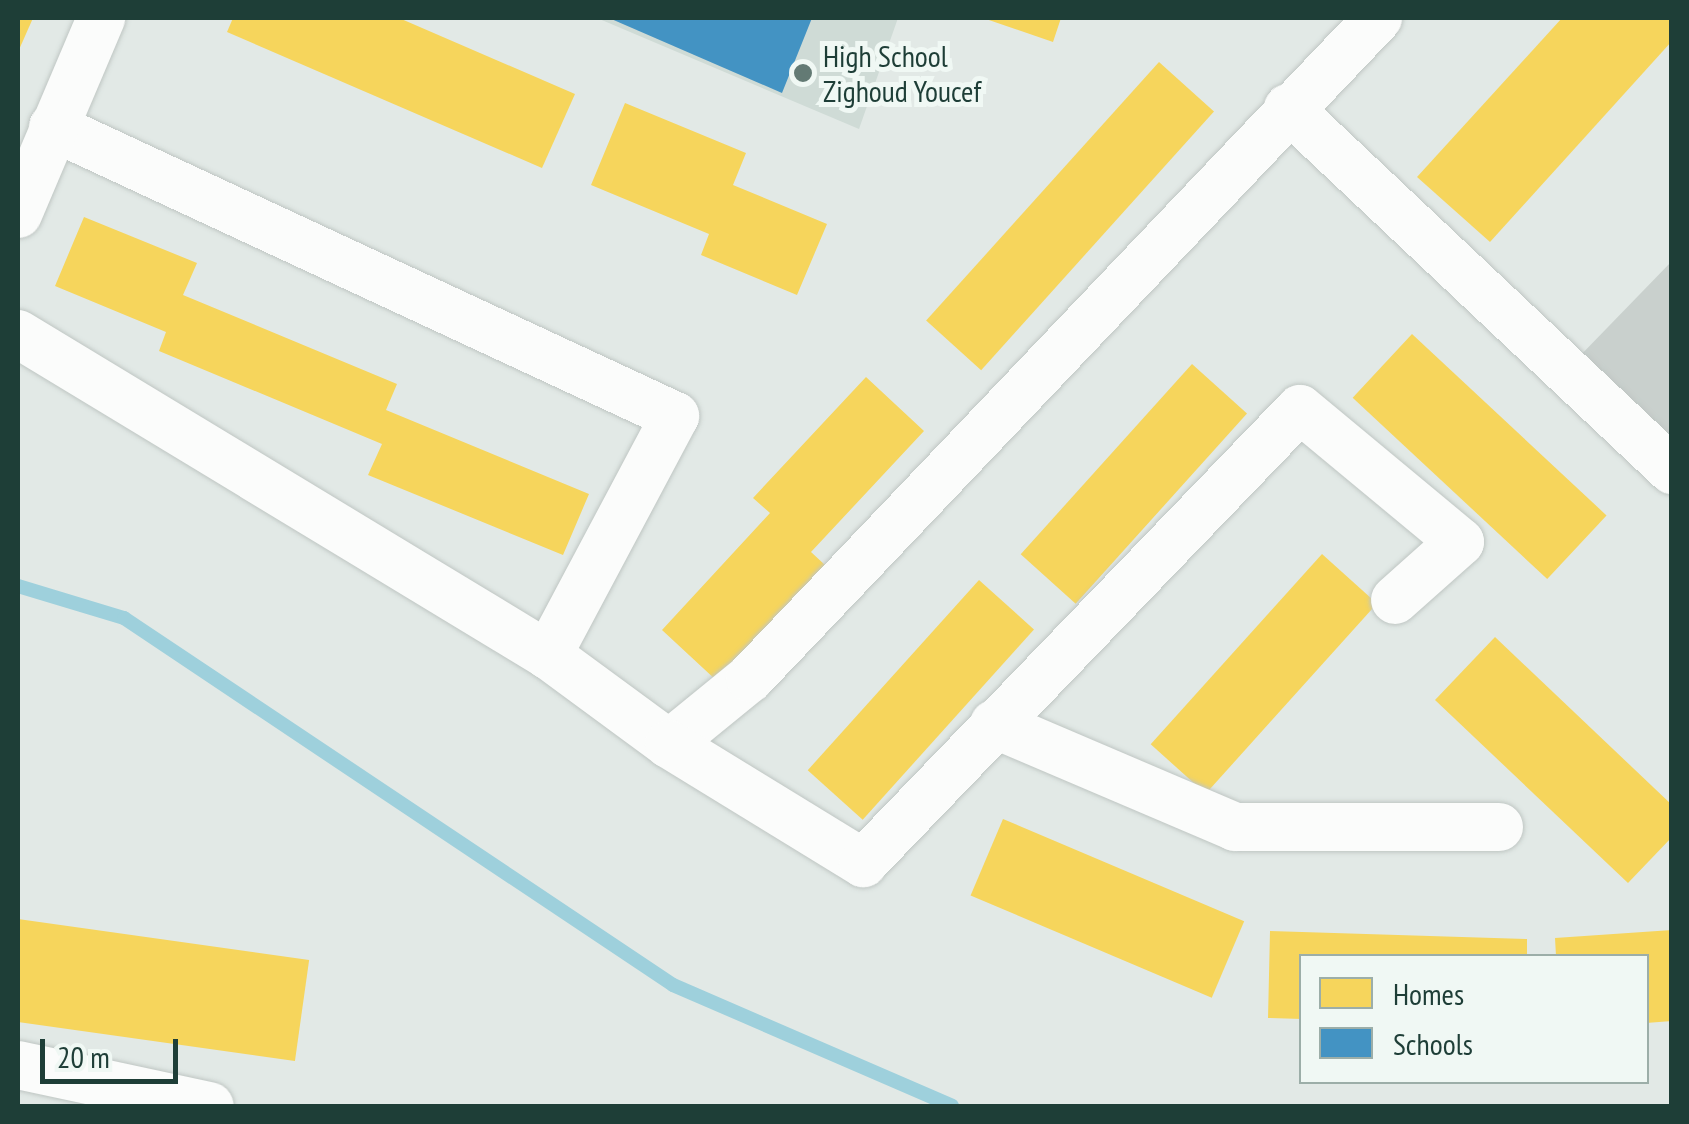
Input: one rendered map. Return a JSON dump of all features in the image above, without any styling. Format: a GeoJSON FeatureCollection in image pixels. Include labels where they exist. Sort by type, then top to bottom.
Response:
{"type":"FeatureCollection","features":[{"type":"Feature","properties":{"kind":"street"},"geometry":{"type":"LineString","coordinates":[[18,214],[101,18]]}},
{"type":"Feature","properties":{"kind":"street"},"geometry":{"type":"LineString","coordinates":[[669,744],[750,678],[1288,108],[1378,18]]}},
{"type":"Feature","properties":{"kind":"street"},"geometry":{"type":"LineString","coordinates":[[1288,108],[1672,470]]}},
{"type":"Feature","properties":{"kind":"street"},"geometry":{"type":"LineString","coordinates":[[52,127],[675,416],[548,654]]}},
{"type":"Feature","properties":{"kind":"street"},"geometry":{"type":"LineString","coordinates":[[18,334],[548,654],[669,744],[864,863],[1300,410],[1460,542],[1395,600]]}},
{"type":"Feature","properties":{"kind":"street"},"geometry":{"type":"LineString","coordinates":[[994,724],[1235,827],[1500,826]]}},
{"type":"Feature","properties":{"kind":"street"},"geometry":{"type":"LineString","coordinates":[[18,1065],[210,1106]]}},
{"type":"Feature","properties":{"kind":"shaded area","name":"High School Zighoud Youcef"},"geometry":{"type":"Polygon","coordinates":[[[597,18],[898,18],[859,129],[597,18]]]}},
{"type":"Feature","properties":{"kind":"building: Homes"},"geometry":{"type":"Polygon","coordinates":[[[18,18],[33,18],[18,52],[18,18]]]}},
{"type":"Feature","properties":{"kind":"building: Homes"},"geometry":{"type":"Polygon","coordinates":[[[233,18],[399,18],[575,94],[542,168],[227,32],[233,18]]]}},
{"type":"Feature","properties":{"kind":"building: Homes"},"geometry":{"type":"Polygon","coordinates":[[[983,18],[1061,18],[1053,42],[983,18]]]}},
{"type":"Feature","properties":{"kind":"building: Homes"},"geometry":{"type":"Polygon","coordinates":[[[1562,18],[1672,18],[1672,41],[1490,242],[1417,177],[1562,18]]]}},
{"type":"Feature","properties":{"kind":"building: Homes"},"geometry":{"type":"Polygon","coordinates":[[[1159,62],[1214,112],[981,370],[926,321],[1159,62]]]}},
{"type":"Feature","properties":{"kind":"building: Homes"},"geometry":{"type":"Polygon","coordinates":[[[625,103],[746,153],[733,185],[827,224],[797,295],[701,255],[709,234],[591,185],[625,103]]]}},
{"type":"Feature","properties":{"kind":"building: Homes"},"geometry":{"type":"Polygon","coordinates":[[[84,217],[197,263],[183,295],[397,384],[386,410],[589,494],[563,555],[368,475],[382,444],[159,351],[166,332],[55,286],[84,217]]]}},
{"type":"Feature","properties":{"kind":"building: Homes"},"geometry":{"type":"Polygon","coordinates":[[[1412,334],[1607,515],[1547,579],[1353,398],[1412,334]]]}},
{"type":"Feature","properties":{"kind":"building: Homes"},"geometry":{"type":"Polygon","coordinates":[[[1192,364],[1247,414],[1076,604],[1021,554],[1192,364]]]}},
{"type":"Feature","properties":{"kind":"building: Homes"},"geometry":{"type":"Polygon","coordinates":[[[866,377],[924,431],[811,552],[825,565],[717,681],[662,630],[770,513],[753,498],[866,377]]]}},
{"type":"Feature","properties":{"kind":"building: Homes"},"geometry":{"type":"Polygon","coordinates":[[[1322,554],[1377,604],[1206,794],[1151,744],[1322,554]]]}},
{"type":"Feature","properties":{"kind":"building: Homes"},"geometry":{"type":"Polygon","coordinates":[[[979,580],[1034,630],[863,820],[808,770],[979,580]]]}},
{"type":"Feature","properties":{"kind":"building: Homes"},"geometry":{"type":"Polygon","coordinates":[[[1495,637],[1672,805],[1672,837],[1628,883],[1435,700],[1495,637]]]}},
{"type":"Feature","properties":{"kind":"building: Homes"},"geometry":{"type":"Polygon","coordinates":[[[1003,819],[1244,921],[1212,998],[971,895],[1003,819]]]}},
{"type":"Feature","properties":{"kind":"building: Homes"},"geometry":{"type":"Polygon","coordinates":[[[18,919],[309,960],[295,1061],[18,1022],[18,919]]]}},
{"type":"Feature","properties":{"kind":"building: Homes"},"geometry":{"type":"Polygon","coordinates":[[[1672,930],[1672,1021],[1649,1023],[1649,954],[1556,954],[1555,938],[1672,930]]]}},
{"type":"Feature","properties":{"kind":"building: Homes"},"geometry":{"type":"Polygon","coordinates":[[[1270,931],[1527,939],[1527,954],[1299,954],[1299,1019],[1268,1018],[1270,931]]]}},
{"type":"Feature","properties":{"kind":"building: Schools"},"geometry":{"type":"Polygon","coordinates":[[[609,18],[812,18],[782,93],[609,18]]]}},
{"type":"Feature","properties":{"kind":"building: Other"},"geometry":{"type":"Polygon","coordinates":[[[1672,261],[1672,455],[1575,361],[1672,261]]]}},
{"type":"Feature","properties":{"kind":"waterway"},"geometry":{"type":"LineString","coordinates":[[18,586],[124,618],[673,985],[952,1106]]}},
{"type":"Feature","properties":{"kind":"place","name":"High School Zighoud Youcef"},"geometry":{"type":"Point","coordinates":[803,73]}}]}
